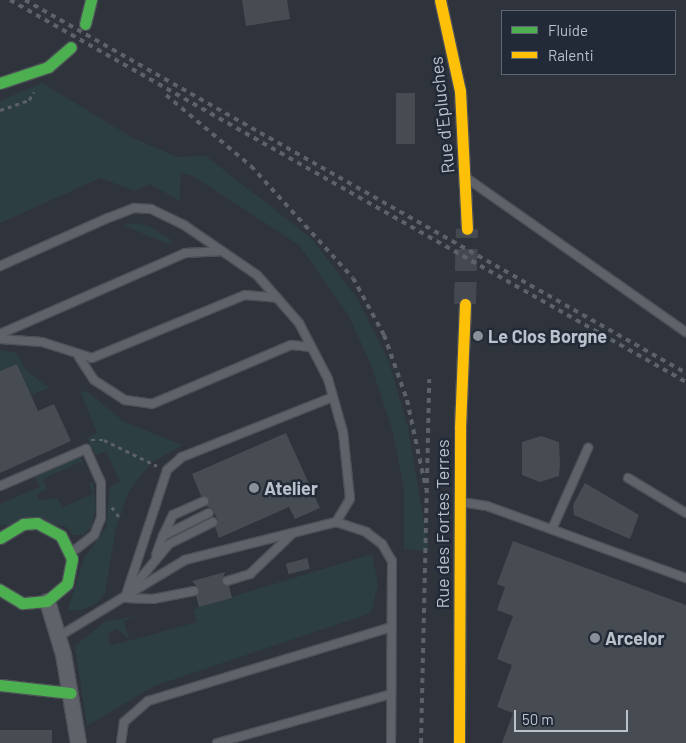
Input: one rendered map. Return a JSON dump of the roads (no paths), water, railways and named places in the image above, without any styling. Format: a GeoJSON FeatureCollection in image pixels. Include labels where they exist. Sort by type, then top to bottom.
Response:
{"type":"FeatureCollection","features":[{"type":"Feature","properties":{"kind":"street"},"geometry":{"type":"LineString","coordinates":[[85,24],[91,0]]}},
{"type":"Feature","properties":{"kind":"street","name":"Rue d'Epluches"},"geometry":{"type":"LineString","coordinates":[[440,0],[460,91],[466,177],[467,229]]}},
{"type":"Feature","properties":{"kind":"street"},"geometry":{"type":"LineString","coordinates":[[6,82],[48,67],[71,47]]}},
{"type":"Feature","properties":{"kind":"street","name":"Rue des Fortes Terres"},"geometry":{"type":"LineString","coordinates":[[459,743],[460,502],[465,304]]}},
{"type":"Feature","properties":{"kind":"street"},"geometry":{"type":"LineString","coordinates":[[0,538],[16,526],[37,523],[61,536],[70,553],[72,572],[67,584],[48,602],[22,603],[0,590]]}},
{"type":"Feature","properties":{"kind":"street"},"geometry":{"type":"LineString","coordinates":[[48,602],[71,693],[78,743]]}},
{"type":"Feature","properties":{"kind":"street"},"geometry":{"type":"LineString","coordinates":[[0,685],[71,693]]}},
{"type":"Feature","properties":{"kind":"lane"},"geometry":{"type":"LineString","coordinates":[[0,73],[6,82]]}},
{"type":"Feature","properties":{"kind":"lane"},"geometry":{"type":"LineString","coordinates":[[466,177],[686,332]]}},
{"type":"Feature","properties":{"kind":"lane"},"geometry":{"type":"LineString","coordinates":[[0,266],[134,208],[159,213],[222,251],[257,275],[299,323],[334,397],[344,432],[350,499],[336,522]]}},
{"type":"Feature","properties":{"kind":"lane"},"geometry":{"type":"LineString","coordinates":[[0,334],[185,253],[200,249],[222,251]]}},
{"type":"Feature","properties":{"kind":"lane"},"geometry":{"type":"LineString","coordinates":[[0,339],[42,342],[79,357],[102,356],[245,295],[277,298]]}},
{"type":"Feature","properties":{"kind":"lane"},"geometry":{"type":"LineString","coordinates":[[79,357],[94,380],[124,400],[152,404],[291,345],[311,346]]}},
{"type":"Feature","properties":{"kind":"lane"},"geometry":{"type":"LineString","coordinates":[[125,598],[167,470],[182,457],[334,397]]}},
{"type":"Feature","properties":{"kind":"lane"},"geometry":{"type":"LineString","coordinates":[[552,529],[588,448]]}},
{"type":"Feature","properties":{"kind":"lane"},"geometry":{"type":"LineString","coordinates":[[0,486],[86,450],[102,483],[100,518],[94,535],[70,553]]}},
{"type":"Feature","properties":{"kind":"lane"},"geometry":{"type":"LineString","coordinates":[[628,478],[686,513]]}},
{"type":"Feature","properties":{"kind":"lane"},"geometry":{"type":"LineString","coordinates":[[155,559],[173,515],[204,501]]}},
{"type":"Feature","properties":{"kind":"lane"},"geometry":{"type":"LineString","coordinates":[[460,502],[487,506],[686,578]]}},
{"type":"Feature","properties":{"kind":"lane"},"geometry":{"type":"LineString","coordinates":[[163,536],[209,513]]}},
{"type":"Feature","properties":{"kind":"lane"},"geometry":{"type":"LineString","coordinates":[[125,598],[169,544],[213,522]]}},
{"type":"Feature","properties":{"kind":"lane"},"geometry":{"type":"LineString","coordinates":[[58,637],[125,598],[184,560],[336,522],[366,532],[382,544],[392,561],[390,743]]}},
{"type":"Feature","properties":{"kind":"lane"},"geometry":{"type":"LineString","coordinates":[[227,581],[250,574],[293,534]]}},
{"type":"Feature","properties":{"kind":"lane"},"geometry":{"type":"LineString","coordinates":[[125,598],[161,598],[194,591]]}},
{"type":"Feature","properties":{"kind":"lane"},"geometry":{"type":"LineString","coordinates":[[121,743],[124,722],[148,701],[391,627]]}},
{"type":"Feature","properties":{"kind":"lane"},"geometry":{"type":"LineString","coordinates":[[217,743],[391,694]]}},
{"type":"Feature","properties":{"kind":"tunnel"},"geometry":{"type":"LineString","coordinates":[[465,304],[467,229]]}},
{"type":"Feature","properties":{"kind":"railway"},"geometry":{"type":"LineString","coordinates":[[10,0],[686,382]]}},
{"type":"Feature","properties":{"kind":"railway"},"geometry":{"type":"LineString","coordinates":[[25,0],[686,373]]}},
{"type":"Feature","properties":{"kind":"railway"},"geometry":{"type":"LineString","coordinates":[[166,95],[251,166],[353,278],[384,335],[407,400],[426,489]]}},
{"type":"Feature","properties":{"kind":"railway"},"geometry":{"type":"LineString","coordinates":[[421,743],[429,379]]}},
{"type":"Feature","properties":{"kind":"place","name":"Le Clos Borgne"},"geometry":{"type":"Point","coordinates":[478,336]}},
{"type":"Feature","properties":{"kind":"place","name":"Atelier"},"geometry":{"type":"Point","coordinates":[254,488]}},
{"type":"Feature","properties":{"kind":"place","name":"Arcelor"},"geometry":{"type":"Point","coordinates":[595,638]}}]}
